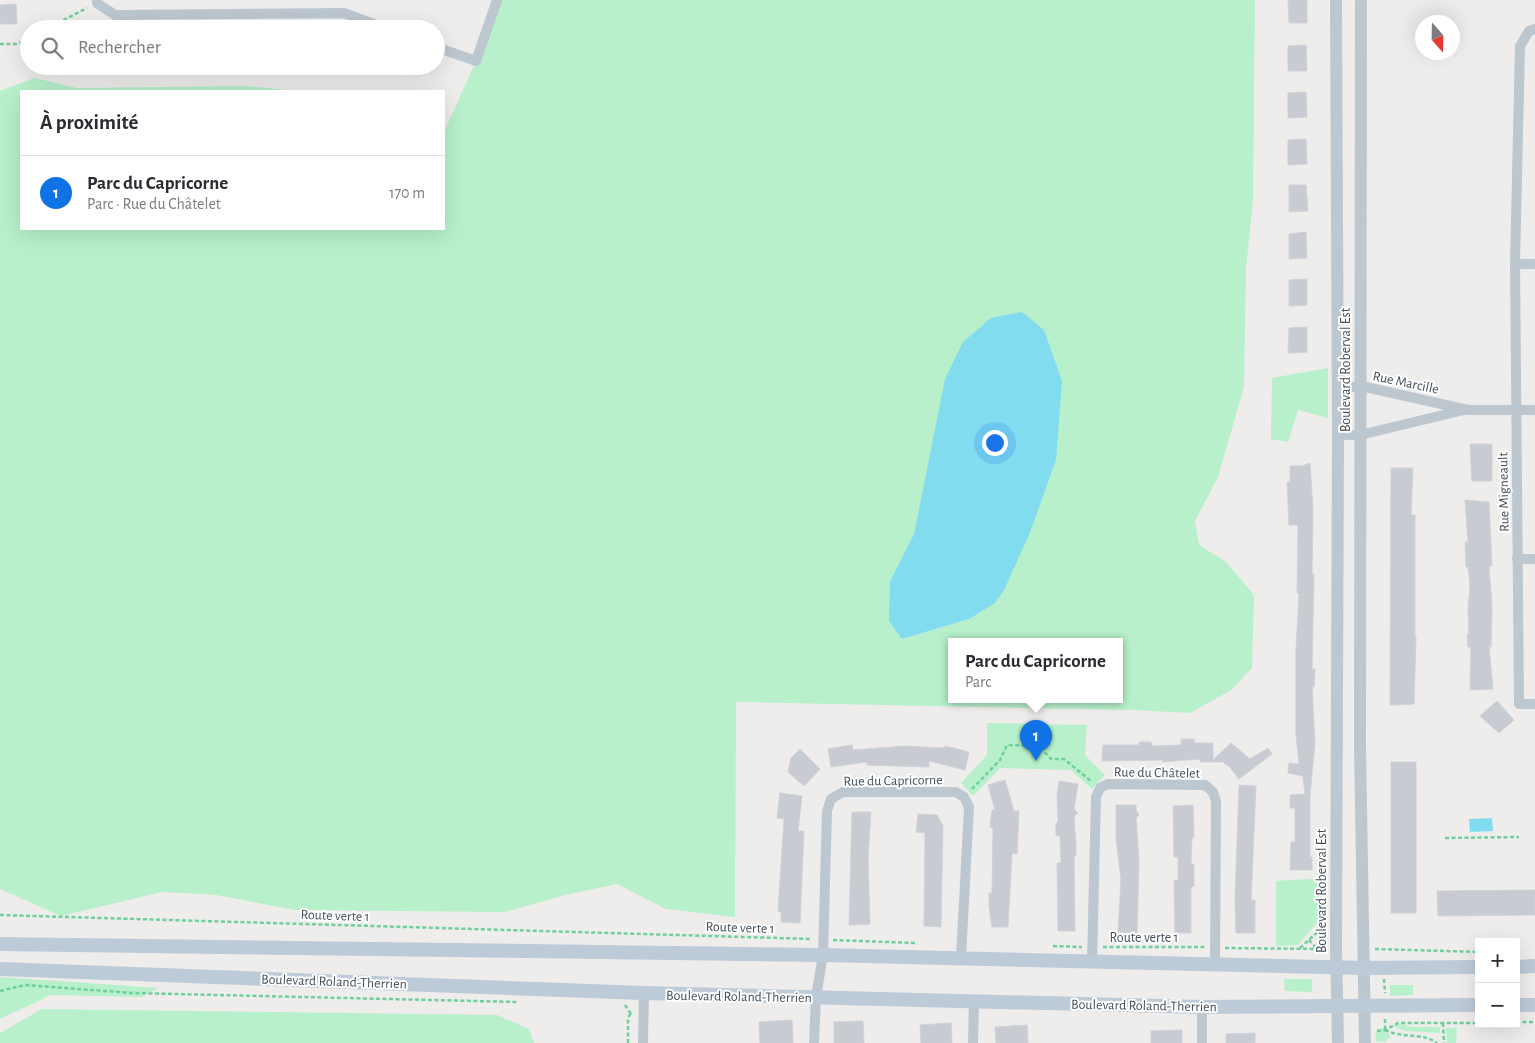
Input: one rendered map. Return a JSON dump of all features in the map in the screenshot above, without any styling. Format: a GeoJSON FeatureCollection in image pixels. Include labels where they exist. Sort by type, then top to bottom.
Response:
{"type":"FeatureCollection","features":[{"type":"Feature","properties":{"kind":"main road"},"geometry":{"type":"LineString","coordinates":[[0,944],[824,955],[1336,968],[1475,967]]}},
{"type":"Feature","properties":{"kind":"main road"},"geometry":{"type":"LineString","coordinates":[[1520,966],[1535,966]]}},
{"type":"Feature","properties":{"kind":"main road","name":"Boulevard Roland-Therrien"},"geometry":{"type":"LineString","coordinates":[[0,969],[644,993],[1202,1006],[1364,1007],[1475,1005]]}},
{"type":"Feature","properties":{"kind":"main road"},"geometry":{"type":"LineString","coordinates":[[1520,1005],[1535,1005]]}},
{"type":"Feature","properties":{"kind":"street"},"geometry":{"type":"LineString","coordinates":[[445,50],[476,62],[497,0]]}},
{"type":"Feature","properties":{"kind":"street","name":"Boulevard Roberval Est"},"geometry":{"type":"LineString","coordinates":[[1336,0],[1338,389],[1336,968],[1338,1043]]}},
{"type":"Feature","properties":{"kind":"street","name":"Boulevard Roberval Est"},"geometry":{"type":"LineString","coordinates":[[1361,0],[1360,739],[1364,1043]]}},
{"type":"Feature","properties":{"kind":"street"},"geometry":{"type":"LineString","coordinates":[[97,2],[115,15],[344,13],[363,20]]}},
{"type":"Feature","properties":{"kind":"street","name":"Rue Migneault"},"geometry":{"type":"LineString","coordinates":[[1535,30],[1529,31],[1520,46],[1515,264],[1519,704],[1535,704]]}},
{"type":"Feature","properties":{"kind":"street"},"geometry":{"type":"LineString","coordinates":[[1515,264],[1535,264]]}},
{"type":"Feature","properties":{"kind":"street","name":"Rue Marcille"},"geometry":{"type":"LineString","coordinates":[[1338,389],[1361,386],[1468,410],[1535,410]]}},
{"type":"Feature","properties":{"kind":"street","name":"Rue Marcille"},"geometry":{"type":"LineString","coordinates":[[1338,434],[1360,435],[1468,410]]}},
{"type":"Feature","properties":{"kind":"street"},"geometry":{"type":"LineString","coordinates":[[1517,559],[1535,559]]}},
{"type":"Feature","properties":{"kind":"street"},"geometry":{"type":"LineString","coordinates":[[1337,739],[1360,739]]}},
{"type":"Feature","properties":{"kind":"street","name":"Rue du Châtelet"},"geometry":{"type":"LineString","coordinates":[[1092,962],[1096,797],[1100,788],[1108,784],[1205,785],[1213,792],[1216,801],[1215,964]]}},
{"type":"Feature","properties":{"kind":"street","name":"Rue du Capricorne"},"geometry":{"type":"LineString","coordinates":[[814,1043],[816,997],[824,955],[827,811],[831,799],[842,792],[956,792],[964,797]]}},
{"type":"Feature","properties":{"kind":"street"},"geometry":{"type":"LineString","coordinates":[[961,958],[969,807],[964,797]]}},
{"type":"Feature","properties":{"kind":"street"},"geometry":{"type":"LineString","coordinates":[[643,1043],[644,993]]}},
{"type":"Feature","properties":{"kind":"street"},"geometry":{"type":"LineString","coordinates":[[973,1043],[974,1001]]}},
{"type":"Feature","properties":{"kind":"street"},"geometry":{"type":"LineString","coordinates":[[1202,1006],[1202,1043]]}},
{"type":"Feature","properties":{"kind":"path"},"geometry":{"type":"LineString","coordinates":[[63,20],[97,2]]}},
{"type":"Feature","properties":{"kind":"path"},"geometry":{"type":"LineString","coordinates":[[0,44],[20,42]]}},
{"type":"Feature","properties":{"kind":"path"},"geometry":{"type":"LineString","coordinates":[[964,797],[1000,760],[1007,745],[1039,746],[1051,759],[1064,759],[1100,788]]}},
{"type":"Feature","properties":{"kind":"path"},"geometry":{"type":"LineString","coordinates":[[1445,838],[1520,837]]}},
{"type":"Feature","properties":{"kind":"path","name":"Route verte 1"},"geometry":{"type":"LineString","coordinates":[[0,914],[922,943]]}},
{"type":"Feature","properties":{"kind":"path"},"geometry":{"type":"LineString","coordinates":[[1299,949],[1336,915]]}},
{"type":"Feature","properties":{"kind":"path"},"geometry":{"type":"LineString","coordinates":[[1309,940],[1317,949]]}},
{"type":"Feature","properties":{"kind":"path","name":"Route verte 1"},"geometry":{"type":"LineString","coordinates":[[1051,946],[1336,949]]}},
{"type":"Feature","properties":{"kind":"path"},"geometry":{"type":"LineString","coordinates":[[1364,949],[1475,952]]}},
{"type":"Feature","properties":{"kind":"path"},"geometry":{"type":"LineString","coordinates":[[1384,950],[1386,1030]]}},
{"type":"Feature","properties":{"kind":"path"},"geometry":{"type":"LineString","coordinates":[[0,991],[25,985],[132,993],[522,1002]]}},
{"type":"Feature","properties":{"kind":"path"},"geometry":{"type":"LineString","coordinates":[[621,1002],[631,1014]]}},
{"type":"Feature","properties":{"kind":"path"},"geometry":{"type":"LineString","coordinates":[[1520,1022],[1535,1022]]}},
{"type":"Feature","properties":{"kind":"path"},"geometry":{"type":"LineString","coordinates":[[1372,1031],[1386,1030],[1398,1023],[1475,1023]]}},
{"type":"Feature","properties":{"kind":"path"},"geometry":{"type":"LineString","coordinates":[[1443,1023],[1444,1043]]}},
{"type":"Feature","properties":{"kind":"path"},"geometry":{"type":"LineString","coordinates":[[1386,1030],[1398,1035],[1430,1038],[1437,1043]]}},
{"type":"Feature","properties":{"kind":"green space"},"geometry":{"type":"Polygon","coordinates":[[[498,0],[1255,0],[1253,201],[1246,267],[1244,387],[1218,477],[1195,521],[1199,545],[1226,562],[1254,595],[1252,668],[1231,690],[1190,713],[1132,710],[736,702],[735,917],[666,909],[617,884],[565,895],[505,912],[295,910],[216,895],[162,892],[61,916],[0,889],[0,91],[34,78],[77,88],[245,86],[289,90],[20,90],[20,230],[445,230],[445,130],[476,61],[498,0]],[[928,464],[914,534],[890,581],[902,639],[969,619],[928,464]]]}},
{"type":"Feature","properties":{"kind":"green space"},"geometry":{"type":"Polygon","coordinates":[[[1328,368],[1328,418],[1298,410],[1288,442],[1271,439],[1272,378],[1328,368]]]}},
{"type":"Feature","properties":{"kind":"green space"},"geometry":{"type":"Polygon","coordinates":[[[987,723],[1087,725],[1085,755],[1105,775],[1092,789],[1071,770],[1000,768],[973,796],[961,783],[987,755],[987,723]]]}},
{"type":"Feature","properties":{"kind":"green space"},"geometry":{"type":"Polygon","coordinates":[[[1325,878],[1327,911],[1298,945],[1276,946],[1276,881],[1325,878]]]}},
{"type":"Feature","properties":{"kind":"green space"},"geometry":{"type":"Polygon","coordinates":[[[0,977],[159,988],[141,997],[51,995],[0,1019],[0,977]]]}},
{"type":"Feature","properties":{"kind":"green space"},"geometry":{"type":"Polygon","coordinates":[[[1284,979],[1312,979],[1312,992],[1285,991],[1284,979]]]}},
{"type":"Feature","properties":{"kind":"green space"},"geometry":{"type":"Polygon","coordinates":[[[1390,985],[1413,985],[1413,995],[1390,996],[1390,985]]]}},
{"type":"Feature","properties":{"kind":"green space"},"geometry":{"type":"Polygon","coordinates":[[[42,1009],[497,1015],[529,1029],[534,1043],[0,1043],[0,1033],[42,1009]]]}},
{"type":"Feature","properties":{"kind":"green space"},"geometry":{"type":"Polygon","coordinates":[[[1397,1024],[1407,1025],[1408,1027],[1440,1027],[1440,1033],[1406,1031],[1392,1026],[1397,1024]]]}},
{"type":"Feature","properties":{"kind":"green space"},"geometry":{"type":"Polygon","coordinates":[[[1383,1028],[1391,1036],[1385,1042],[1375,1041],[1377,1029],[1383,1028]]]}},
{"type":"Feature","properties":{"kind":"green space"},"geometry":{"type":"Polygon","coordinates":[[[1446,1028],[1457,1028],[1456,1043],[1447,1043],[1446,1028]]]}},
{"type":"Feature","properties":{"kind":"water"},"geometry":{"type":"Polygon","coordinates":[[[1022,312],[1044,330],[1062,381],[1056,460],[1029,535],[1004,590],[995,603],[969,619],[902,639],[889,621],[890,581],[914,534],[945,379],[963,342],[991,318],[1022,312]]]}},
{"type":"Feature","properties":{"kind":"water"},"geometry":{"type":"Polygon","coordinates":[[[1492,818],[1493,831],[1470,832],[1469,819],[1492,818]]]}},
{"type":"Feature","properties":{"kind":"building"},"geometry":{"type":"Polygon","coordinates":[[[1288,0],[1307,0],[1307,23],[1289,23],[1288,0]]]}},
{"type":"Feature","properties":{"kind":"building"},"geometry":{"type":"Polygon","coordinates":[[[16,4],[17,24],[0,24],[0,5],[16,4]]]}},
{"type":"Feature","properties":{"kind":"building"},"geometry":{"type":"Polygon","coordinates":[[[1306,45],[1307,71],[1288,71],[1288,46],[1306,45]]]}},
{"type":"Feature","properties":{"kind":"building"},"geometry":{"type":"Polygon","coordinates":[[[1306,92],[1307,117],[1288,118],[1288,93],[1306,92]]]}},
{"type":"Feature","properties":{"kind":"building"},"geometry":{"type":"Polygon","coordinates":[[[1306,139],[1307,164],[1288,165],[1288,140],[1306,139]]]}},
{"type":"Feature","properties":{"kind":"building"},"geometry":{"type":"Polygon","coordinates":[[[1289,185],[1306,185],[1308,211],[1289,212],[1289,185]]]}},
{"type":"Feature","properties":{"kind":"building"},"geometry":{"type":"Polygon","coordinates":[[[1306,232],[1307,258],[1289,259],[1289,234],[1306,232]]]}},
{"type":"Feature","properties":{"kind":"building"},"geometry":{"type":"Polygon","coordinates":[[[1307,279],[1307,305],[1289,306],[1289,280],[1307,279]]]}},
{"type":"Feature","properties":{"kind":"building"},"geometry":{"type":"Polygon","coordinates":[[[1307,327],[1307,352],[1288,353],[1289,328],[1307,327]]]}},
{"type":"Feature","properties":{"kind":"building"},"geometry":{"type":"Polygon","coordinates":[[[1470,444],[1492,444],[1492,481],[1472,481],[1470,444]]]}},
{"type":"Feature","properties":{"kind":"building"},"geometry":{"type":"Polygon","coordinates":[[[1310,463],[1313,509],[1312,575],[1314,574],[1312,669],[1315,669],[1314,687],[1312,687],[1315,744],[1310,795],[1310,857],[1312,857],[1312,870],[1290,870],[1291,842],[1295,842],[1295,808],[1290,808],[1290,795],[1305,794],[1303,776],[1288,773],[1289,763],[1299,764],[1296,735],[1296,649],[1299,593],[1297,593],[1298,525],[1289,525],[1287,482],[1290,482],[1290,466],[1302,466],[1310,463]]]}},
{"type":"Feature","properties":{"kind":"building"},"geometry":{"type":"Polygon","coordinates":[[[1391,468],[1413,468],[1411,515],[1415,515],[1416,637],[1414,704],[1390,705],[1391,468]]]}},
{"type":"Feature","properties":{"kind":"building"},"geometry":{"type":"Polygon","coordinates":[[[1465,500],[1489,502],[1492,566],[1489,566],[1492,606],[1491,647],[1489,647],[1493,689],[1470,690],[1471,647],[1468,647],[1467,634],[1469,634],[1468,609],[1470,585],[1468,567],[1466,567],[1465,542],[1468,542],[1465,500]]]}},
{"type":"Feature","properties":{"kind":"building"},"geometry":{"type":"Polygon","coordinates":[[[1497,701],[1514,720],[1499,733],[1480,716],[1497,701]]]}},
{"type":"Feature","properties":{"kind":"building"},"geometry":{"type":"Polygon","coordinates":[[[1181,739],[1194,739],[1194,743],[1213,743],[1213,760],[1231,743],[1250,759],[1268,748],[1272,754],[1239,779],[1228,765],[1223,762],[1200,762],[1200,759],[1162,762],[1162,760],[1102,761],[1103,745],[1139,745],[1139,742],[1151,742],[1152,746],[1181,745],[1181,739]]]}},
{"type":"Feature","properties":{"kind":"building"},"geometry":{"type":"Polygon","coordinates":[[[852,745],[853,750],[904,746],[944,748],[945,746],[969,752],[965,770],[929,761],[929,767],[867,765],[867,762],[831,767],[828,749],[852,745]]]}},
{"type":"Feature","properties":{"kind":"building"},"geometry":{"type":"Polygon","coordinates":[[[800,749],[820,769],[804,786],[788,772],[791,758],[800,749]]]}},
{"type":"Feature","properties":{"kind":"building"},"geometry":{"type":"Polygon","coordinates":[[[1391,762],[1416,762],[1416,913],[1391,913],[1391,762]]]}},
{"type":"Feature","properties":{"kind":"building"},"geometry":{"type":"Polygon","coordinates":[[[1005,780],[1014,811],[1019,811],[1017,854],[1012,853],[1008,927],[992,927],[989,893],[992,893],[993,828],[990,827],[992,810],[995,810],[988,785],[1005,780]]]}},
{"type":"Feature","properties":{"kind":"building"},"geometry":{"type":"Polygon","coordinates":[[[1059,781],[1078,784],[1074,809],[1078,813],[1075,815],[1074,821],[1076,843],[1076,856],[1074,856],[1075,931],[1058,931],[1057,863],[1061,863],[1060,836],[1056,836],[1056,823],[1058,823],[1057,795],[1059,781]]]}},
{"type":"Feature","properties":{"kind":"building"},"geometry":{"type":"Polygon","coordinates":[[[1239,785],[1256,786],[1251,900],[1255,900],[1255,933],[1236,933],[1235,900],[1239,785]]]}},
{"type":"Feature","properties":{"kind":"building"},"geometry":{"type":"Polygon","coordinates":[[[780,793],[802,796],[798,831],[804,831],[800,923],[781,922],[781,912],[778,911],[784,819],[777,818],[780,793]]]}},
{"type":"Feature","properties":{"kind":"building"},"geometry":{"type":"Polygon","coordinates":[[[1116,805],[1136,805],[1139,815],[1136,818],[1139,862],[1137,933],[1118,932],[1121,879],[1116,838],[1116,805]]]}},
{"type":"Feature","properties":{"kind":"building"},"geometry":{"type":"Polygon","coordinates":[[[1193,805],[1194,838],[1192,837],[1191,864],[1194,864],[1194,886],[1191,887],[1191,933],[1175,933],[1174,881],[1178,880],[1178,857],[1174,857],[1173,806],[1193,805]]]}},
{"type":"Feature","properties":{"kind":"building"},"geometry":{"type":"Polygon","coordinates":[[[852,812],[871,812],[868,859],[870,924],[849,925],[852,812]]]}},
{"type":"Feature","properties":{"kind":"building"},"geometry":{"type":"Polygon","coordinates":[[[918,814],[937,815],[943,826],[941,927],[924,926],[925,833],[916,832],[918,814]]]}},
{"type":"Feature","properties":{"kind":"building"},"geometry":{"type":"Polygon","coordinates":[[[1535,890],[1535,915],[1438,916],[1437,891],[1535,890]]]}},
{"type":"Feature","properties":{"kind":"building"},"geometry":{"type":"Polygon","coordinates":[[[792,1020],[793,1043],[760,1043],[759,1022],[792,1020]]]}},
{"type":"Feature","properties":{"kind":"building"},"geometry":{"type":"Polygon","coordinates":[[[863,1021],[864,1043],[834,1043],[834,1022],[863,1021]]]}},
{"type":"Feature","properties":{"kind":"building"},"geometry":{"type":"Polygon","coordinates":[[[951,1023],[952,1043],[921,1043],[920,1025],[951,1023]]]}},
{"type":"Feature","properties":{"kind":"building"},"geometry":{"type":"Polygon","coordinates":[[[1027,1025],[1028,1043],[996,1043],[995,1027],[1027,1025]]]}},
{"type":"Feature","properties":{"kind":"building"},"geometry":{"type":"Polygon","coordinates":[[[1182,1030],[1182,1043],[1151,1043],[1151,1031],[1182,1030]]]}},
{"type":"Feature","properties":{"kind":"building"},"geometry":{"type":"Polygon","coordinates":[[[1255,1033],[1255,1043],[1226,1043],[1226,1034],[1255,1033]]]}},
{"type":"Feature","properties":{"kind":"place","name":"Parc du Capricorne"},"geometry":{"type":"Point","coordinates":[1036,761]}}]}
